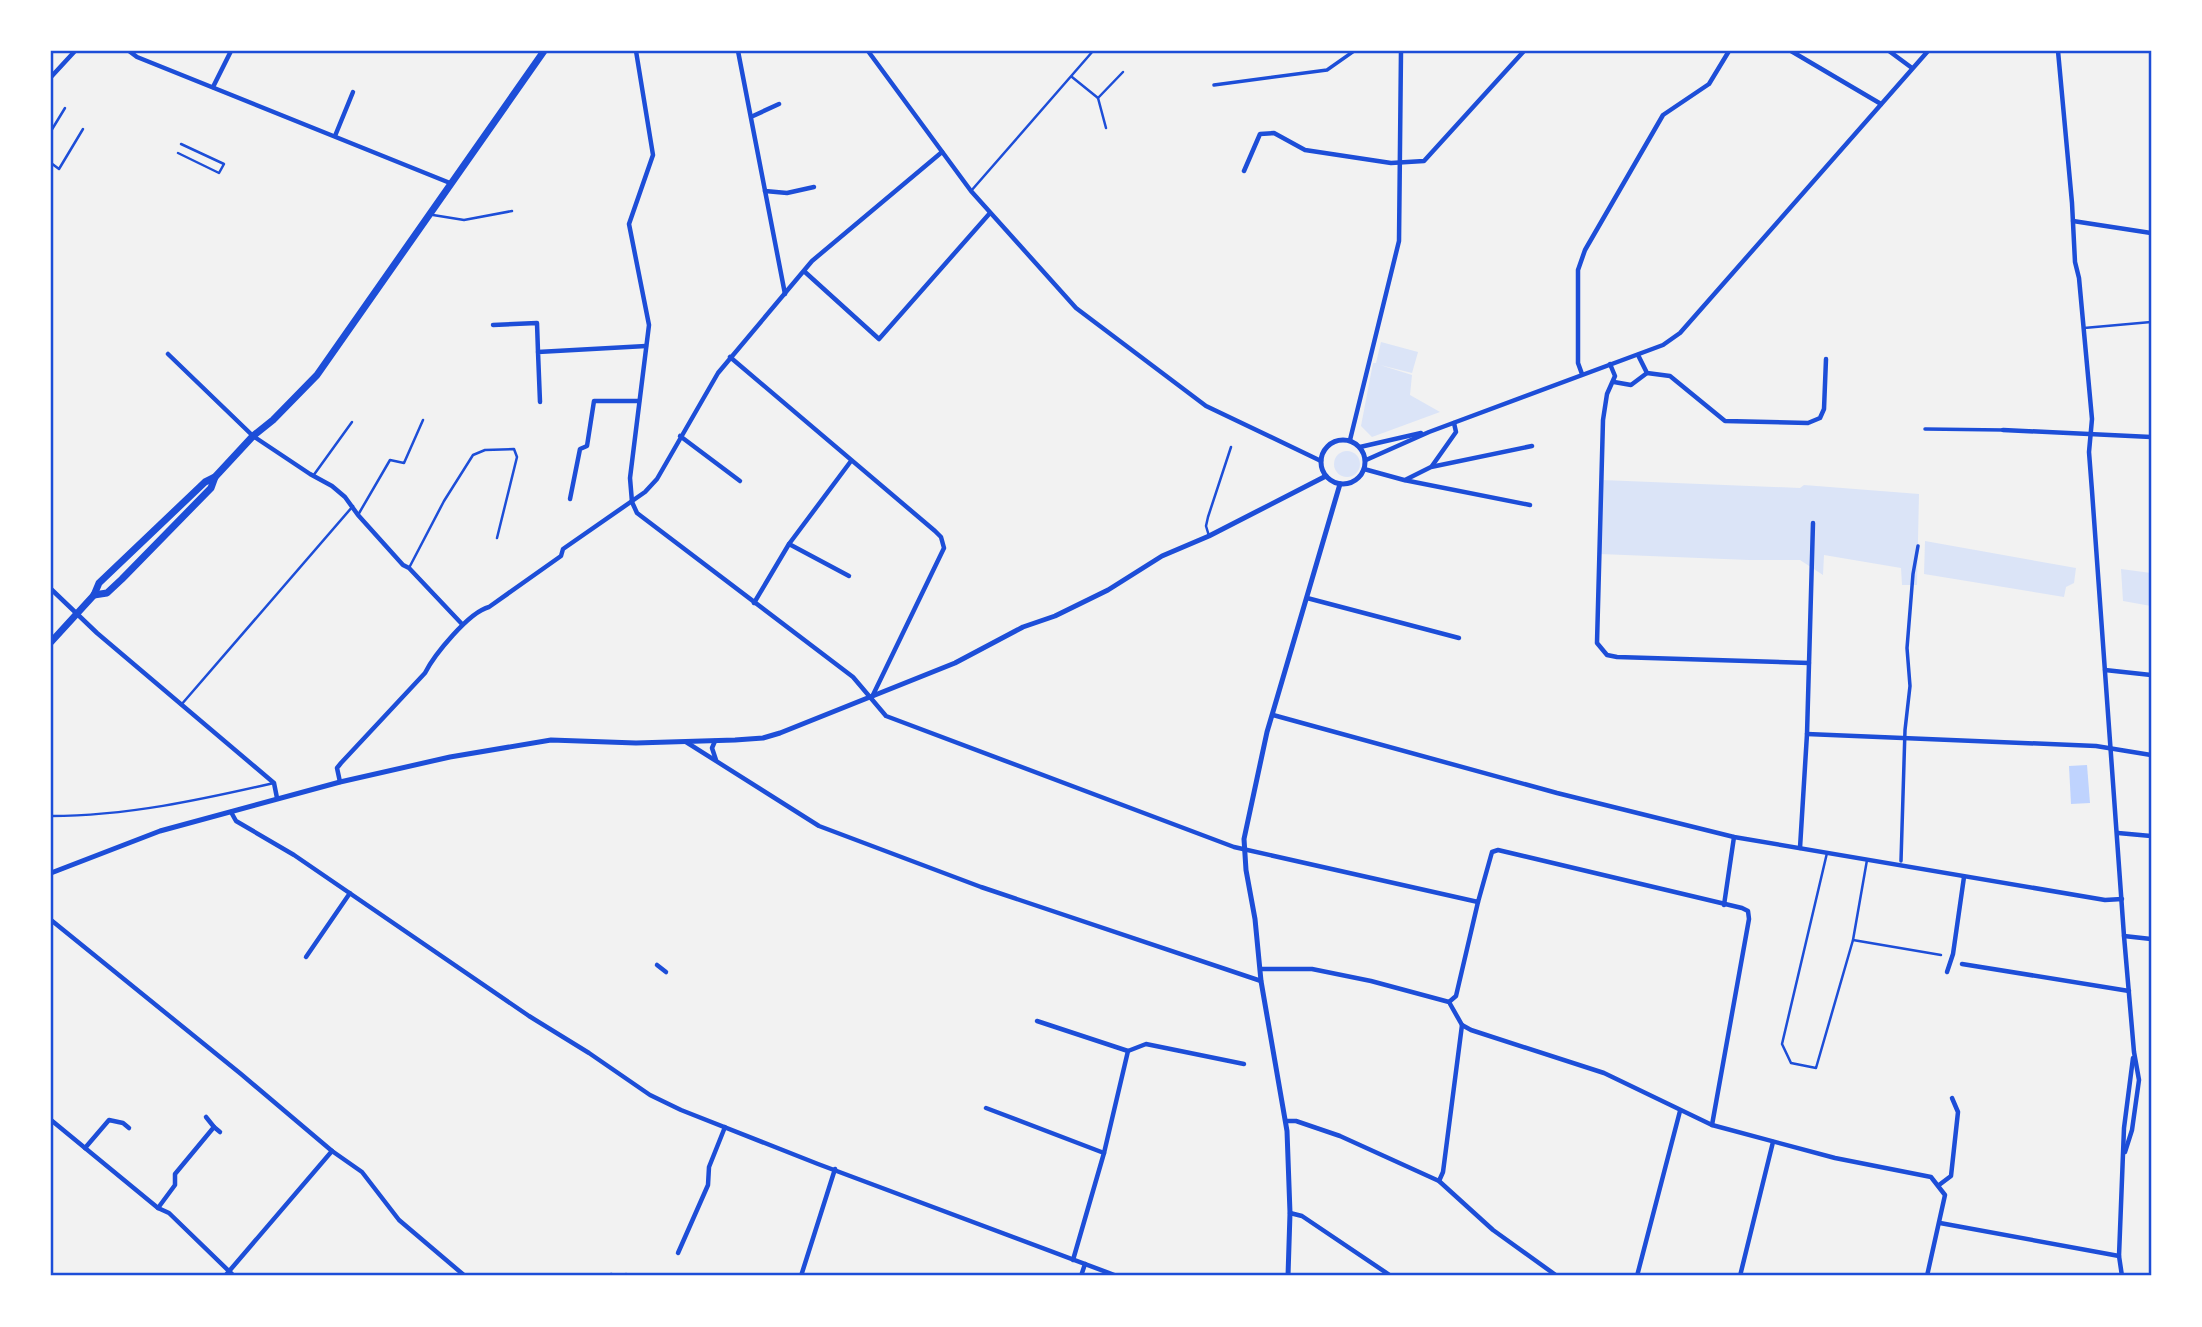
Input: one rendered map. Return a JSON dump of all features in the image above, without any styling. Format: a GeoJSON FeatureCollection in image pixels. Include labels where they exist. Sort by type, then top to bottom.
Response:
{"type":"FeatureCollection","features":[{"type":"Feature","properties":{"kind":"main road"},"geometry":{"type":"LineString","coordinates":[[51,642],[94,596],[99,583],[205,482],[215,477],[253,436],[317,376],[544,51]]}},
{"type":"Feature","properties":{"kind":"main road"},"geometry":{"type":"LineString","coordinates":[[94,596],[107,593],[122,579],[211,488],[215,477]]}},
{"type":"Feature","properties":{"kind":"street"},"geometry":{"type":"LineString","coordinates":[[51,77],[75,51]]}},
{"type":"Feature","properties":{"kind":"street"},"geometry":{"type":"LineString","coordinates":[[129,51],[137,57],[450,183]]}},
{"type":"Feature","properties":{"kind":"street"},"geometry":{"type":"LineString","coordinates":[[213,87],[231,51]]}},
{"type":"Feature","properties":{"kind":"street"},"geometry":{"type":"LineString","coordinates":[[636,51],[653,155],[629,224],[649,319],[631,478],[632,502],[637,513],[853,677],[888,717],[1244,850],[1478,902]]}},
{"type":"Feature","properties":{"kind":"street"},"geometry":{"type":"LineString","coordinates":[[738,51],[785,295]]}},
{"type":"Feature","properties":{"kind":"street"},"geometry":{"type":"LineString","coordinates":[[868,51],[971,191],[1085,316],[1206,406],[1321,461]]}},
{"type":"Feature","properties":{"kind":"street"},"geometry":{"type":"LineString","coordinates":[[1214,85],[1327,70],[1354,51]]}},
{"type":"Feature","properties":{"kind":"street"},"geometry":{"type":"LineString","coordinates":[[1350,440],[1399,241],[1403,71],[1401,51]]}},
{"type":"Feature","properties":{"kind":"street"},"geometry":{"type":"LineString","coordinates":[[1244,171],[1260,134],[1274,132],[1306,150],[1391,163],[1424,161],[1524,51]]}},
{"type":"Feature","properties":{"kind":"street"},"geometry":{"type":"LineString","coordinates":[[1582,374],[1578,363],[1578,270],[1585,250],[1664,116],[1709,84],[1729,51]]}},
{"type":"Feature","properties":{"kind":"street"},"geometry":{"type":"LineString","coordinates":[[1791,51],[1881,104]]}},
{"type":"Feature","properties":{"kind":"street"},"geometry":{"type":"LineString","coordinates":[[1889,51],[1912,68]]}},
{"type":"Feature","properties":{"kind":"street"},"geometry":{"type":"LineString","coordinates":[[1366,460],[1429,432],[1663,345],[1680,333],[1927,51]]}},
{"type":"Feature","properties":{"kind":"street"},"geometry":{"type":"LineString","coordinates":[[2058,51],[2075,262],[2079,278],[2091,410],[2089,452],[2124,936],[2139,1080],[2132,1130],[2125,1152]]}},
{"type":"Feature","properties":{"kind":"street"},"geometry":{"type":"LineString","coordinates":[[335,136],[353,92]]}},
{"type":"Feature","properties":{"kind":"street"},"geometry":{"type":"LineString","coordinates":[[752,116],[779,104]]}},
{"type":"Feature","properties":{"kind":"street"},"geometry":{"type":"LineString","coordinates":[[340,782],[337,768],[425,673],[430,663],[456,634],[461,623],[480,609],[489,607],[561,556],[563,549],[632,502],[657,479],[680,436],[730,358],[812,261],[942,152]]}},
{"type":"Feature","properties":{"kind":"street"},"geometry":{"type":"LineString","coordinates":[[765,191],[787,193],[814,187]]}},
{"type":"Feature","properties":{"kind":"street"},"geometry":{"type":"LineString","coordinates":[[804,272],[879,339],[990,214]]}},
{"type":"Feature","properties":{"kind":"street"},"geometry":{"type":"LineString","coordinates":[[2073,221],[2151,233]]}},
{"type":"Feature","properties":{"kind":"street"},"geometry":{"type":"LineString","coordinates":[[493,325],[537,323],[540,402]]}},
{"type":"Feature","properties":{"kind":"street"},"geometry":{"type":"LineString","coordinates":[[538,352],[646,346]]}},
{"type":"Feature","properties":{"kind":"street"},"geometry":{"type":"LineString","coordinates":[[168,354],[253,436],[332,486],[353,506],[403,565],[410,568],[461,623]]}},
{"type":"Feature","properties":{"kind":"street"},"geometry":{"type":"LineString","coordinates":[[1638,355],[1647,373]]}},
{"type":"Feature","properties":{"kind":"street"},"geometry":{"type":"LineString","coordinates":[[730,358],[941,537],[944,548],[871,697]]}},
{"type":"Feature","properties":{"kind":"street"},"geometry":{"type":"LineString","coordinates":[[1614,382],[1631,385],[1647,373],[1670,376],[1725,421],[1808,423],[1820,418],[1824,410],[1826,359]]}},
{"type":"Feature","properties":{"kind":"street"},"geometry":{"type":"LineString","coordinates":[[1610,364],[1615,376],[1607,394],[1603,421],[1597,643],[1607,655],[1618,657],[1809,663]]}},
{"type":"Feature","properties":{"kind":"street"},"geometry":{"type":"LineString","coordinates":[[570,499],[580,449],[587,446],[594,401],[639,401]]}},
{"type":"Feature","properties":{"kind":"street"},"geometry":{"type":"LineString","coordinates":[[1431,467],[1456,432],[1454,423]]}},
{"type":"Feature","properties":{"kind":"street"},"geometry":{"type":"LineString","coordinates":[[1924,429],[2151,437]]}},
{"type":"Feature","properties":{"kind":"street"},"geometry":{"type":"LineString","coordinates":[[1360,447],[1429,432]]}},
{"type":"Feature","properties":{"kind":"street"},"geometry":{"type":"LineString","coordinates":[[680,436],[740,481]]}},
{"type":"Feature","properties":{"kind":"street"},"geometry":{"type":"LineString","coordinates":[[1341,439],[1350,440],[1360,447],[1366,460],[1364,469],[1355,481],[1340,484],[1326,476],[1321,461],[1324,450],[1330,444],[1341,439]]}},
{"type":"Feature","properties":{"kind":"street"},"geometry":{"type":"LineString","coordinates":[[1404,480],[1431,467],[1532,446]]}},
{"type":"Feature","properties":{"kind":"street"},"geometry":{"type":"LineString","coordinates":[[754,603],[789,544],[851,461]]}},
{"type":"Feature","properties":{"kind":"street"},"geometry":{"type":"LineString","coordinates":[[1364,469],[1404,480],[1530,505]]}},
{"type":"Feature","properties":{"kind":"street"},"geometry":{"type":"LineString","coordinates":[[51,873],[160,831],[277,798],[421,763],[551,740],[686,742],[763,738],[780,733],[955,663],[1015,631],[1108,590],[1161,556],[1209,536],[1326,476]]}},
{"type":"Feature","properties":{"kind":"street"},"geometry":{"type":"LineString","coordinates":[[1288,1276],[1290,1213],[1286,1121],[1261,981],[1244,850],[1256,775],[1340,484]]}},
{"type":"Feature","properties":{"kind":"street"},"geometry":{"type":"LineString","coordinates":[[1800,848],[1814,523]]}},
{"type":"Feature","properties":{"kind":"street"},"geometry":{"type":"LineString","coordinates":[[789,544],[849,576]]}},
{"type":"Feature","properties":{"kind":"street"},"geometry":{"type":"LineString","coordinates":[[1901,861],[1905,739],[1910,686],[1907,648],[1917,546]]}},
{"type":"Feature","properties":{"kind":"street"},"geometry":{"type":"LineString","coordinates":[[51,589],[181,705],[274,783],[277,798]]}},
{"type":"Feature","properties":{"kind":"street"},"geometry":{"type":"LineString","coordinates":[[1307,598],[1459,638]]}},
{"type":"Feature","properties":{"kind":"street"},"geometry":{"type":"LineString","coordinates":[[2105,670],[2151,675]]}},
{"type":"Feature","properties":{"kind":"street"},"geometry":{"type":"LineString","coordinates":[[1273,715],[1546,790],[1734,837],[2105,900],[2122,899]]}},
{"type":"Feature","properties":{"kind":"street"},"geometry":{"type":"LineString","coordinates":[[1807,734],[2111,747],[2151,755]]}},
{"type":"Feature","properties":{"kind":"street"},"geometry":{"type":"LineString","coordinates":[[715,741],[712,748],[716,761]]}},
{"type":"Feature","properties":{"kind":"street"},"geometry":{"type":"LineString","coordinates":[[686,742],[800,816],[838,834],[1001,894],[1261,981]]}},
{"type":"Feature","properties":{"kind":"street"},"geometry":{"type":"LineString","coordinates":[[231,812],[236,821],[294,855],[650,1096],[718,1125],[1117,1276]]}},
{"type":"Feature","properties":{"kind":"street"},"geometry":{"type":"LineString","coordinates":[[2118,833],[2151,836]]}},
{"type":"Feature","properties":{"kind":"street"},"geometry":{"type":"LineString","coordinates":[[1724,905],[1734,837]]}},
{"type":"Feature","properties":{"kind":"street"},"geometry":{"type":"LineString","coordinates":[[1449,1002],[1456,996],[1492,852],[1498,850],[1748,911],[1749,919],[1712,1125]]}},
{"type":"Feature","properties":{"kind":"street"},"geometry":{"type":"LineString","coordinates":[[1947,972],[1964,877]]}},
{"type":"Feature","properties":{"kind":"street"},"geometry":{"type":"LineString","coordinates":[[306,957],[350,893]]}},
{"type":"Feature","properties":{"kind":"street"},"geometry":{"type":"LineString","coordinates":[[51,920],[332,1151],[362,1172],[399,1220],[465,1276]]}},
{"type":"Feature","properties":{"kind":"street"},"geometry":{"type":"LineString","coordinates":[[2124,936],[2151,939]]}},
{"type":"Feature","properties":{"kind":"street"},"geometry":{"type":"LineString","coordinates":[[1962,964],[2129,991]]}},
{"type":"Feature","properties":{"kind":"street"},"geometry":{"type":"LineString","coordinates":[[657,965],[666,972]]}},
{"type":"Feature","properties":{"kind":"street"},"geometry":{"type":"LineString","coordinates":[[1261,969],[1312,969],[1371,981],[1449,1002],[1462,1025],[1443,1172],[1439,1181]]}},
{"type":"Feature","properties":{"kind":"street"},"geometry":{"type":"LineString","coordinates":[[1037,1021],[1128,1051],[1146,1044],[1244,1064]]}},
{"type":"Feature","properties":{"kind":"street"},"geometry":{"type":"LineString","coordinates":[[1462,1025],[1604,1073],[1712,1125],[1846,1160],[1931,1177],[1945,1195],[1927,1276]]}},
{"type":"Feature","properties":{"kind":"street"},"geometry":{"type":"LineString","coordinates":[[1073,1260],[1104,1153],[1128,1051]]}},
{"type":"Feature","properties":{"kind":"street"},"geometry":{"type":"LineString","coordinates":[[2122,1276],[2119,1256],[2124,1128],[2134,1052]]}},
{"type":"Feature","properties":{"kind":"street"},"geometry":{"type":"LineString","coordinates":[[1938,1185],[1951,1176],[1958,1112],[1952,1098]]}},
{"type":"Feature","properties":{"kind":"street"},"geometry":{"type":"LineString","coordinates":[[986,1108],[1104,1153]]}},
{"type":"Feature","properties":{"kind":"street"},"geometry":{"type":"LineString","coordinates":[[1637,1276],[1680,1111]]}},
{"type":"Feature","properties":{"kind":"street"},"geometry":{"type":"LineString","coordinates":[[206,1117],[219,1132]]}},
{"type":"Feature","properties":{"kind":"street"},"geometry":{"type":"LineString","coordinates":[[51,1120],[158,1208],[169,1213],[234,1276]]}},
{"type":"Feature","properties":{"kind":"street"},"geometry":{"type":"LineString","coordinates":[[85,1148],[109,1120],[123,1123],[129,1128]]}},
{"type":"Feature","properties":{"kind":"street"},"geometry":{"type":"LineString","coordinates":[[1286,1121],[1296,1121],[1340,1136],[1439,1181],[1493,1230],[1557,1276]]}},
{"type":"Feature","properties":{"kind":"street"},"geometry":{"type":"LineString","coordinates":[[158,1208],[175,1185],[175,1174],[214,1127]]}},
{"type":"Feature","properties":{"kind":"street"},"geometry":{"type":"LineString","coordinates":[[678,1253],[708,1185],[709,1167],[725,1127]]}},
{"type":"Feature","properties":{"kind":"street"},"geometry":{"type":"LineString","coordinates":[[1740,1276],[1773,1142]]}},
{"type":"Feature","properties":{"kind":"street"},"geometry":{"type":"LineString","coordinates":[[225,1276],[332,1151]]}},
{"type":"Feature","properties":{"kind":"street"},"geometry":{"type":"LineString","coordinates":[[801,1276],[835,1169]]}},
{"type":"Feature","properties":{"kind":"street"},"geometry":{"type":"LineString","coordinates":[[1290,1213],[1302,1216],[1391,1276]]}},
{"type":"Feature","properties":{"kind":"street"},"geometry":{"type":"LineString","coordinates":[[1940,1223],[2119,1256]]}},
{"type":"Feature","properties":{"kind":"street"},"geometry":{"type":"LineString","coordinates":[[1081,1276],[1085,1264]]}},
{"type":"Feature","properties":{"kind":"lane"},"geometry":{"type":"LineString","coordinates":[[971,191],[1093,51]]}},
{"type":"Feature","properties":{"kind":"lane"},"geometry":{"type":"LineString","coordinates":[[1098,98],[1123,72]]}},
{"type":"Feature","properties":{"kind":"lane"},"geometry":{"type":"LineString","coordinates":[[1072,77],[1098,98],[1106,128]]}},
{"type":"Feature","properties":{"kind":"lane"},"geometry":{"type":"LineString","coordinates":[[51,131],[65,108]]}},
{"type":"Feature","properties":{"kind":"lane"},"geometry":{"type":"LineString","coordinates":[[51,163],[58,169],[83,129]]}},
{"type":"Feature","properties":{"kind":"lane"},"geometry":{"type":"LineString","coordinates":[[178,153],[219,173],[224,164],[181,144]]}},
{"type":"Feature","properties":{"kind":"lane"},"geometry":{"type":"LineString","coordinates":[[429,214],[464,220],[512,211]]}},
{"type":"Feature","properties":{"kind":"lane"},"geometry":{"type":"LineString","coordinates":[[2084,328],[2151,322]]}},
{"type":"Feature","properties":{"kind":"lane"},"geometry":{"type":"LineString","coordinates":[[358,515],[390,460],[404,463],[423,420]]}},
{"type":"Feature","properties":{"kind":"lane"},"geometry":{"type":"LineString","coordinates":[[313,476],[352,422]]}},
{"type":"Feature","properties":{"kind":"lane"},"geometry":{"type":"LineString","coordinates":[[1209,536],[1206,526],[1208,517],[1231,447]]}},
{"type":"Feature","properties":{"kind":"lane"},"geometry":{"type":"LineString","coordinates":[[410,568],[444,501],[470,459],[479,451],[508,448],[513,449],[517,457],[497,538]]}},
{"type":"Feature","properties":{"kind":"lane"},"geometry":{"type":"LineString","coordinates":[[181,705],[353,506]]}},
{"type":"Feature","properties":{"kind":"lane"},"geometry":{"type":"LineString","coordinates":[[51,816],[122,812],[172,805],[274,783]]}},
{"type":"Feature","properties":{"kind":"lane"},"geometry":{"type":"LineString","coordinates":[[1827,853],[1782,1044],[1791,1063],[1816,1068],[1853,940],[1867,860]]}},
{"type":"Feature","properties":{"kind":"lane"},"geometry":{"type":"LineString","coordinates":[[1853,940],[1941,955]]}},
{"type":"Feature","properties":{"kind":"shaded area"},"geometry":{"type":"Polygon","coordinates":[[[1381,342],[1418,352],[1412,373],[1380,365],[1412,375],[1410,395],[1440,412],[1372,437],[1361,426],[1373,363],[1376,363],[1381,342]]]}},
{"type":"Feature","properties":{"kind":"shaded area"},"geometry":{"type":"Polygon","coordinates":[[[1347,451],[1356,455],[1360,464],[1356,473],[1347,477],[1338,473],[1334,464],[1338,455],[1347,451]]]}},
{"type":"Feature","properties":{"kind":"shaded area"},"geometry":{"type":"Polygon","coordinates":[[[1602,480],[1800,488],[1804,485],[1919,494],[1917,585],[1902,585],[1901,568],[1824,555],[1823,575],[1800,560],[1600,554],[1602,480]]]}},
{"type":"Feature","properties":{"kind":"shaded area"},"geometry":{"type":"Polygon","coordinates":[[[1925,541],[2076,568],[2074,583],[2066,587],[2064,597],[1924,574],[1925,541]]]}},
{"type":"Feature","properties":{"kind":"shaded area"},"geometry":{"type":"Polygon","coordinates":[[[2121,569],[2151,573],[2151,606],[2123,601],[2121,569]]]}},
{"type":"Feature","properties":{"kind":"water"},"geometry":{"type":"Polygon","coordinates":[[[2087,765],[2090,803],[2071,804],[2069,766],[2087,765]]]}}]}
